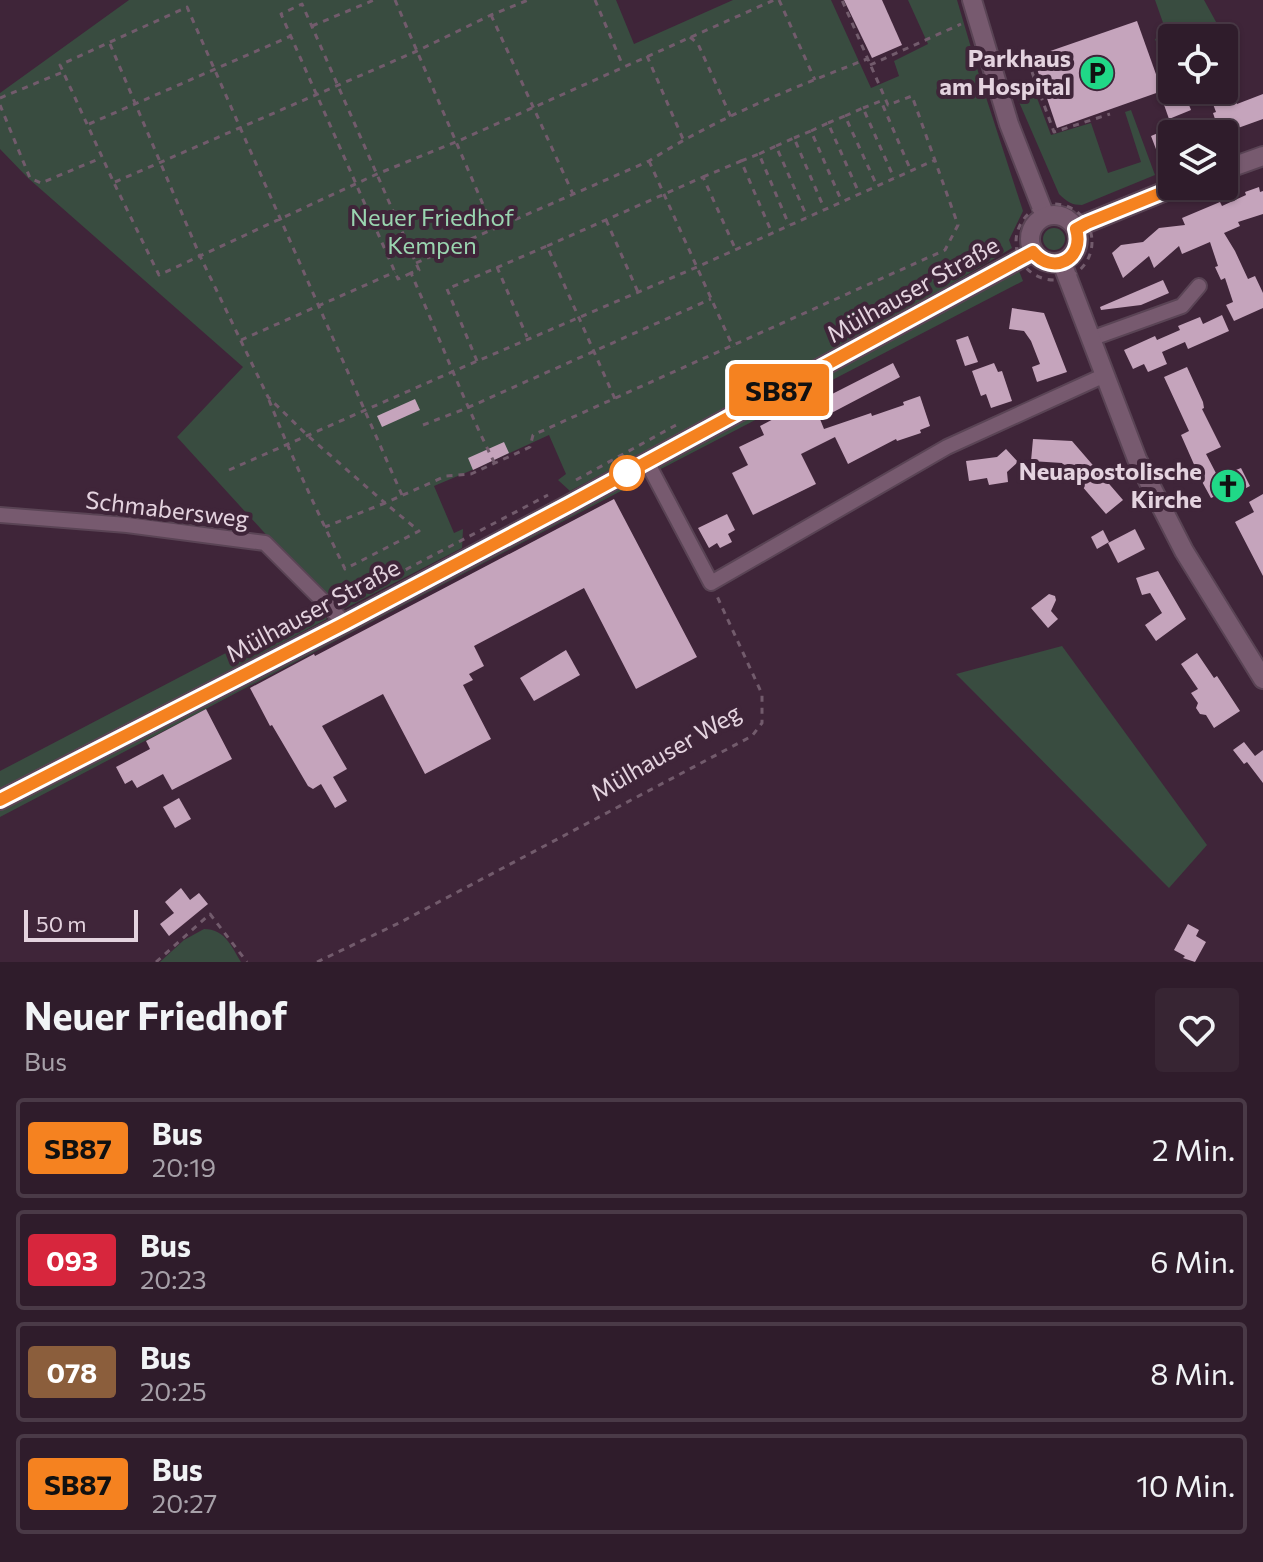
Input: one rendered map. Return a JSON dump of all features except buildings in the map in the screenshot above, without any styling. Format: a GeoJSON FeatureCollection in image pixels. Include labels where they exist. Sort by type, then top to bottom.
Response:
{"type":"FeatureCollection","features":[{"type":"Feature","properties":{"kind":"street"},"geometry":{"type":"LineString","coordinates":[[972,0],[1009,124],[1043,211],[1082,226]]}},
{"type":"Feature","properties":{"kind":"street"},"geometry":{"type":"LineString","coordinates":[[1238,165],[1263,156]]}},
{"type":"Feature","properties":{"kind":"street"},"geometry":{"type":"LineString","coordinates":[[1082,226],[1158,194]]}},
{"type":"Feature","properties":{"kind":"street","name":"Mülhauser Straße"},"geometry":{"type":"LineString","coordinates":[[0,800],[345,623],[1026,255],[1031,232],[1043,211]]}},
{"type":"Feature","properties":{"kind":"street"},"geometry":{"type":"LineString","coordinates":[[1082,226],[1078,245],[1066,270],[1137,459],[1184,551],[1263,679]]}},
{"type":"Feature","properties":{"kind":"street","name":"Mülhauser Straße"},"geometry":{"type":"LineString","coordinates":[[1026,255],[1066,270]]}},
{"type":"Feature","properties":{"kind":"street"},"geometry":{"type":"LineString","coordinates":[[1093,338],[1182,306],[1199,286]]}},
{"type":"Feature","properties":{"kind":"street"},"geometry":{"type":"LineString","coordinates":[[647,462],[711,583],[947,447],[1105,375]]}},
{"type":"Feature","properties":{"kind":"street","name":"Schmabersweg"},"geometry":{"type":"LineString","coordinates":[[0,515],[127,525],[265,543],[345,623]]}},
{"type":"Feature","properties":{"kind":"path"},"geometry":{"type":"LineString","coordinates":[[312,26],[374,0]]}},
{"type":"Feature","properties":{"kind":"path"},"geometry":{"type":"LineString","coordinates":[[395,0],[494,230]]}},
{"type":"Feature","properties":{"kind":"path"},"geometry":{"type":"LineString","coordinates":[[114,183],[528,0]]}},
{"type":"Feature","properties":{"kind":"path"},"geometry":{"type":"LineString","coordinates":[[595,0],[623,66]]}},
{"type":"Feature","properties":{"kind":"path"},"geometry":{"type":"LineString","coordinates":[[402,495],[364,411],[281,219],[187,7],[60,65],[159,275],[281,219],[377,174],[776,0],[815,80]]}},
{"type":"Feature","properties":{"kind":"path"},"geometry":{"type":"LineString","coordinates":[[325,527],[446,476],[471,474],[495,464],[530,447],[533,435],[945,250],[958,225],[912,96],[888,105],[842,0]]}},
{"type":"Feature","properties":{"kind":"path"},"geometry":{"type":"LineString","coordinates":[[302,4],[419,270],[398,279],[291,36],[281,14],[302,4]]}},
{"type":"Feature","properties":{"kind":"path"},"geometry":{"type":"LineString","coordinates":[[491,15],[573,194]]}},
{"type":"Feature","properties":{"kind":"path"},"geometry":{"type":"LineString","coordinates":[[870,65],[966,22]]}},
{"type":"Feature","properties":{"kind":"path"},"geometry":{"type":"LineString","coordinates":[[87,124],[291,36]]}},
{"type":"Feature","properties":{"kind":"path"},"geometry":{"type":"LineString","coordinates":[[690,37],[698,44],[731,117]]}},
{"type":"Feature","properties":{"kind":"path"},"geometry":{"type":"LineString","coordinates":[[109,43],[200,256],[268,397],[287,446],[345,569],[419,531],[307,435],[268,397]]}},
{"type":"Feature","properties":{"kind":"path"},"geometry":{"type":"LineString","coordinates":[[647,56],[683,139]]}},
{"type":"Feature","properties":{"kind":"path"},"geometry":{"type":"LineString","coordinates":[[416,263],[649,161],[683,139],[731,117],[867,59]]}},
{"type":"Feature","properties":{"kind":"path"},"geometry":{"type":"LineString","coordinates":[[0,98],[63,72]]}},
{"type":"Feature","properties":{"kind":"path"},"geometry":{"type":"LineString","coordinates":[[1032,72],[1054,132],[1110,114]]}},
{"type":"Feature","properties":{"kind":"path"},"geometry":{"type":"LineString","coordinates":[[477,361],[447,289],[663,194],[881,101],[911,171]]}},
{"type":"Feature","properties":{"kind":"path"},"geometry":{"type":"LineString","coordinates":[[0,105],[30,178],[41,183],[102,157]]}},
{"type":"Feature","properties":{"kind":"path"},"geometry":{"type":"LineString","coordinates":[[863,108],[894,178]]}},
{"type":"Feature","properties":{"kind":"path"},"geometry":{"type":"LineString","coordinates":[[845,116],[877,186]]}},
{"type":"Feature","properties":{"kind":"path"},"geometry":{"type":"LineString","coordinates":[[828,123],[859,194]]}},
{"type":"Feature","properties":{"kind":"path"},"geometry":{"type":"LineString","coordinates":[[811,131],[842,202]]}},
{"type":"Feature","properties":{"kind":"path"},"geometry":{"type":"LineString","coordinates":[[794,138],[825,210]]}},
{"type":"Feature","properties":{"kind":"path"},"geometry":{"type":"LineString","coordinates":[[776,146],[807,218]]}},
{"type":"Feature","properties":{"kind":"path"},"geometry":{"type":"LineString","coordinates":[[759,154],[789,226]]}},
{"type":"Feature","properties":{"kind":"path"},"geometry":{"type":"LineString","coordinates":[[229,470],[935,160]]}},
{"type":"Feature","properties":{"kind":"path"},"geometry":{"type":"LineString","coordinates":[[649,161],[733,347]]}},
{"type":"Feature","properties":{"kind":"path"},"geometry":{"type":"LineString","coordinates":[[741,161],[772,233]]}},
{"type":"Feature","properties":{"kind":"path"},"geometry":{"type":"LineString","coordinates":[[703,177],[736,250]]}},
{"type":"Feature","properties":{"kind":"path"},"geometry":{"type":"LineString","coordinates":[[1058,204],[1067,206],[1082,216],[1082,226],[1091,234],[1092,246],[1082,267],[1066,270],[1058,280],[1046,279],[1026,268],[1026,255],[1016,242],[1022,222],[1029,213],[1058,204]]}},
{"type":"Feature","properties":{"kind":"path"},"geometry":{"type":"LineString","coordinates":[[606,220],[638,292]]}},
{"type":"Feature","properties":{"kind":"path"},"geometry":{"type":"LineString","coordinates":[[547,246],[615,399]]}},
{"type":"Feature","properties":{"kind":"path"},"geometry":{"type":"LineString","coordinates":[[497,267],[528,339]]}},
{"type":"Feature","properties":{"kind":"path"},"geometry":{"type":"LineString","coordinates":[[241,340],[395,272]]}},
{"type":"Feature","properties":{"kind":"path"},"geometry":{"type":"LineString","coordinates":[[411,273],[467,408],[495,464]]}},
{"type":"Feature","properties":{"kind":"path"},"geometry":{"type":"LineString","coordinates":[[423,425],[711,299]]}},
{"type":"Feature","properties":{"kind":"path"},"geometry":{"type":"LineString","coordinates":[[572,482],[680,424]]}},
{"type":"Feature","properties":{"kind":"path"},"geometry":{"type":"LineString","coordinates":[[262,646],[548,495]]}},
{"type":"Feature","properties":{"kind":"path","name":"Mülhauser Weg"},"geometry":{"type":"LineString","coordinates":[[317,962],[399,923],[752,736],[762,723],[762,694],[711,583]]}},
{"type":"Feature","properties":{"kind":"path"},"geometry":{"type":"LineString","coordinates":[[156,962],[210,914],[247,962]]}},
{"type":"Feature","properties":{"kind":"green space","name":"Neuer Friedhof Kempen"},"geometry":{"type":"Polygon","coordinates":[[[129,0],[616,0],[634,44],[733,0],[831,0],[871,88],[899,76],[894,61],[928,44],[908,0],[957,0],[1023,211],[1009,240],[1012,248],[848,342],[570,491],[558,480],[566,474],[549,435],[434,486],[454,533],[463,529],[462,548],[342,610],[271,540],[177,437],[243,367],[28,178],[0,149],[0,93],[129,0]]]}},
{"type":"Feature","properties":{"kind":"green space"},"geometry":{"type":"Polygon","coordinates":[[[1155,0],[1204,0],[1217,24],[1163,24],[1155,0]]]}},
{"type":"Feature","properties":{"kind":"green space"},"geometry":{"type":"Polygon","coordinates":[[[1031,82],[1051,135],[1091,123],[1108,173],[1141,162],[1125,112],[1131,110],[1155,175],[1082,205],[1065,199],[1059,194],[1013,88],[1031,82]]]}},
{"type":"Feature","properties":{"kind":"green space"},"geometry":{"type":"Polygon","coordinates":[[[1054,228],[1062,231],[1065,239],[1062,247],[1054,250],[1046,247],[1043,239],[1046,231],[1054,228]]]}},
{"type":"Feature","properties":{"kind":"green space"},"geometry":{"type":"Polygon","coordinates":[[[1019,271],[1023,281],[657,471],[660,462],[1019,271]]]}},
{"type":"Feature","properties":{"kind":"green space"},"geometry":{"type":"Polygon","coordinates":[[[629,479],[640,481],[0,817],[0,809],[629,479]]]}},
{"type":"Feature","properties":{"kind":"green space"},"geometry":{"type":"Polygon","coordinates":[[[318,605],[327,619],[0,791],[0,771],[318,605]]]}},
{"type":"Feature","properties":{"kind":"green space"},"geometry":{"type":"Polygon","coordinates":[[[1062,646],[1207,845],[1169,888],[956,674],[1062,646]]]}},
{"type":"Feature","properties":{"kind":"green space"},"geometry":{"type":"Polygon","coordinates":[[[204,929],[222,935],[241,962],[160,962],[184,940],[204,929]]]}},
{"type":"Feature","properties":{"kind":"bus line","name":"SB87"},"geometry":{"type":"LineString","coordinates":[[0,800],[568,505],[1033,252],[1046,263],[1062,263],[1075,253],[1079,237],[1076,229],[1158,194]]}},
{"type":"Feature","properties":{"kind":"place","name":"Parkhaus am Hospital"},"geometry":{"type":"Point","coordinates":[1097,73]}},
{"type":"Feature","properties":{"kind":"place","name":"Neuapostolische Kirche"},"geometry":{"type":"Point","coordinates":[1228,486]}}]}
